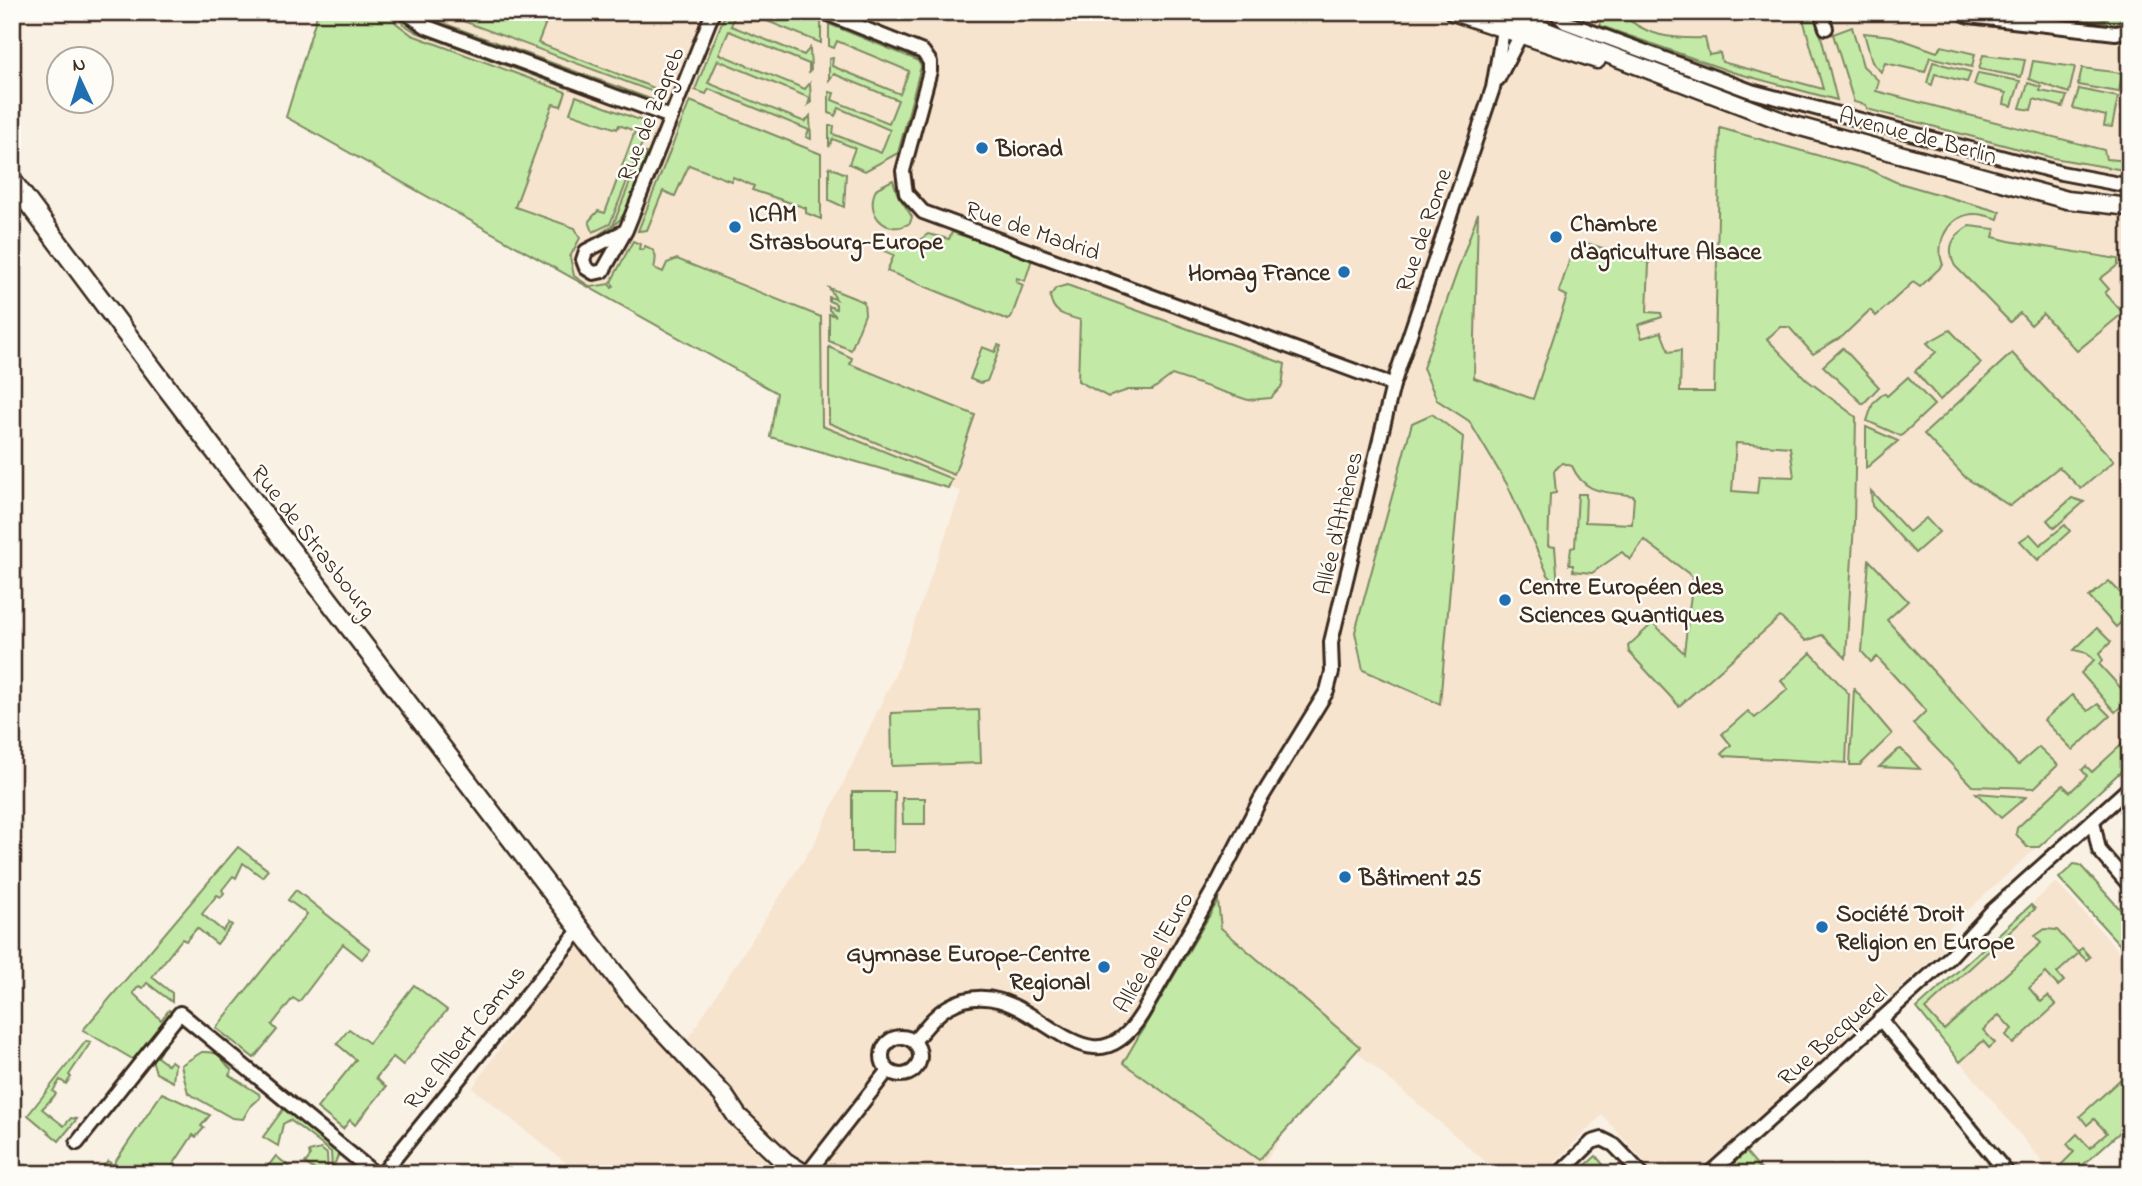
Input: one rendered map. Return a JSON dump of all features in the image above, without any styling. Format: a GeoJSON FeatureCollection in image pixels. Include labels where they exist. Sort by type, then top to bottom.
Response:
{"type":"FeatureCollection","features":[{"type":"Feature","properties":{"kind":"main road","name":"Rue de Strasbourg"},"geometry":{"type":"LineString","coordinates":[[12,181],[632,997],[723,1095],[737,1116],[778,1156],[802,1171]]}},
{"type":"Feature","properties":{"kind":"street"},"geometry":{"type":"LineString","coordinates":[[404,12],[427,27],[671,117]]}},
{"type":"Feature","properties":{"kind":"street","name":"Rue de Zagreb"},"geometry":{"type":"LineString","coordinates":[[625,231],[713,12]]}},
{"type":"Feature","properties":{"kind":"street","name":"Rue de Madrid"},"geometry":{"type":"LineString","coordinates":[[823,12],[923,52],[929,59],[930,71],[903,178],[906,193],[923,212],[1393,385]]}},
{"type":"Feature","properties":{"kind":"street","name":"Avenue de Berlin"},"geometry":{"type":"LineString","coordinates":[[1453,12],[1528,21],[1700,91],[1790,124],[2067,200],[2130,207]]}},
{"type":"Feature","properties":{"kind":"street"},"geometry":{"type":"LineString","coordinates":[[1555,12],[1570,24],[1751,90],[2061,173],[2130,186]]}},
{"type":"Feature","properties":{"kind":"street"},"geometry":{"type":"LineString","coordinates":[[1821,12],[1826,28]]}},
{"type":"Feature","properties":{"kind":"street"},"geometry":{"type":"LineString","coordinates":[[1961,12],[1979,18],[2116,33],[2130,30]]}},
{"type":"Feature","properties":{"kind":"street","name":"Rue de Rome"},"geometry":{"type":"LineString","coordinates":[[1393,385],[1493,88],[1506,17]]}},
{"type":"Feature","properties":{"kind":"street","name":"Rue de Rome"},"geometry":{"type":"LineString","coordinates":[[1493,88],[1528,21]]}},
{"type":"Feature","properties":{"kind":"street","name":"Allée d'Athènes"},"geometry":{"type":"LineString","coordinates":[[1332,672],[1331,642],[1393,385]]}},
{"type":"Feature","properties":{"kind":"street","name":"Allée de l'Euro"},"geometry":{"type":"LineString","coordinates":[[914,1041],[946,1008],[965,1000],[987,998],[1024,1009],[1081,1046],[1104,1048],[1122,1041],[1142,1014],[1218,882],[1260,800],[1321,703],[1332,672]]}},
{"type":"Feature","properties":{"kind":"street","name":"Rue Becquerel"},"geometry":{"type":"LineString","coordinates":[[1709,1174],[1948,958],[1992,911],[2130,787]]}},
{"type":"Feature","properties":{"kind":"street"},"geometry":{"type":"LineString","coordinates":[[2093,821],[2099,850],[2130,886]]}},
{"type":"Feature","properties":{"kind":"street","name":"Rue Albert Camus"},"geometry":{"type":"LineString","coordinates":[[382,1174],[580,928]]}},
{"type":"Feature","properties":{"kind":"street"},"geometry":{"type":"LineString","coordinates":[[77,1143],[180,1013],[376,1174]]}},
{"type":"Feature","properties":{"kind":"street"},"geometry":{"type":"LineString","coordinates":[[1880,1019],[2008,1174]]}},
{"type":"Feature","properties":{"kind":"street"},"geometry":{"type":"LineString","coordinates":[[898,1037],[914,1041],[920,1056],[917,1067],[900,1076],[888,1070],[882,1059],[888,1042],[898,1037]]}},
{"type":"Feature","properties":{"kind":"street"},"geometry":{"type":"LineString","coordinates":[[802,1171],[888,1070]]}},
{"type":"Feature","properties":{"kind":"street"},"geometry":{"type":"LineString","coordinates":[[1559,1174],[1592,1142],[1602,1139],[1614,1145],[1642,1174]]}},
{"type":"Feature","properties":{"kind":"street"},"geometry":{"type":"LineString","coordinates":[[2122,1174],[2130,1167]]}},
{"type":"Feature","properties":{"kind":"shaded area"},"geometry":{"type":"Polygon","coordinates":[[[318,12],[2130,12],[2130,762],[1939,937],[1947,946],[1695,1174],[1655,1174],[1602,1115],[1544,1174],[1500,1174],[1344,1041],[1261,1169],[1267,1174],[580,1174],[472,1088],[576,939],[588,927],[683,1046],[815,842],[899,666],[961,491],[770,437],[777,393],[286,117],[318,12]]]}},
{"type":"Feature","properties":{"kind":"shaded area"},"geometry":{"type":"Polygon","coordinates":[[[2056,882],[2130,963],[2130,1123],[2073,1174],[2052,1174],[1917,1008],[2056,882]]]}},
{"type":"Feature","properties":{"kind":"green space"},"geometry":{"type":"Polygon","coordinates":[[[318,12],[389,12],[396,23],[412,35],[566,92],[561,106],[553,104],[515,207],[575,228],[580,238],[570,257],[574,276],[591,287],[609,284],[612,288],[614,286],[611,282],[633,241],[640,244],[639,249],[643,250],[645,246],[654,252],[654,268],[663,272],[667,263],[677,259],[821,317],[822,426],[952,479],[948,488],[770,437],[777,393],[286,117],[318,12]]]}},
{"type":"Feature","properties":{"kind":"green space"},"geometry":{"type":"Polygon","coordinates":[[[394,12],[416,30],[567,88],[416,32],[403,24],[394,12]]]}},
{"type":"Feature","properties":{"kind":"green space"},"geometry":{"type":"Polygon","coordinates":[[[413,12],[653,100],[652,104],[424,19],[413,12]]]}},
{"type":"Feature","properties":{"kind":"green space"},"geometry":{"type":"Polygon","coordinates":[[[439,12],[550,12],[538,43],[657,89],[656,93],[439,12]]]}},
{"type":"Feature","properties":{"kind":"green space"},"geometry":{"type":"Polygon","coordinates":[[[726,12],[736,12],[731,26],[804,55],[810,48],[809,72],[809,64],[729,31],[719,54],[805,89],[810,83],[811,103],[808,105],[810,98],[718,60],[708,83],[805,122],[810,116],[811,139],[806,137],[809,130],[709,89],[706,94],[695,90],[726,12]]]}},
{"type":"Feature","properties":{"kind":"green space"},"geometry":{"type":"Polygon","coordinates":[[[745,12],[799,12],[821,21],[821,43],[745,12]]]}},
{"type":"Feature","properties":{"kind":"green space"},"geometry":{"type":"Polygon","coordinates":[[[1620,12],[1639,27],[1660,35],[1705,38],[1709,55],[1720,53],[1722,62],[1823,89],[1801,12],[1815,12],[1837,100],[1732,72],[1601,26],[1597,13],[1620,12]]]}},
{"type":"Feature","properties":{"kind":"green space"},"geometry":{"type":"Polygon","coordinates":[[[2019,12],[2078,12],[2078,15],[2106,19],[2108,12],[2128,12],[2115,25],[2019,12]]]}},
{"type":"Feature","properties":{"kind":"green space"},"geometry":{"type":"Polygon","coordinates":[[[829,24],[917,60],[921,66],[898,153],[865,171],[849,164],[855,148],[833,139],[829,147],[829,126],[834,126],[833,134],[881,153],[890,130],[839,108],[835,116],[829,113],[829,92],[834,93],[832,100],[889,123],[898,100],[834,74],[829,80],[829,59],[833,58],[832,66],[900,94],[909,71],[837,41],[834,48],[829,46],[829,24]]]}},
{"type":"Feature","properties":{"kind":"green space"},"geometry":{"type":"Polygon","coordinates":[[[1852,27],[1863,66],[1879,81],[1876,91],[2104,150],[2106,159],[2130,161],[2130,171],[2053,158],[1867,109],[1866,105],[1854,102],[1833,34],[1852,27]]]}},
{"type":"Feature","properties":{"kind":"green space"},"geometry":{"type":"Polygon","coordinates":[[[1864,33],[1892,36],[1937,52],[1942,46],[1975,54],[1972,67],[1930,57],[1925,72],[1885,63],[1881,72],[1872,62],[1864,33]]]}},
{"type":"Feature","properties":{"kind":"green space"},"geometry":{"type":"Polygon","coordinates":[[[1983,55],[2025,60],[2021,77],[1979,69],[1983,55]]]}},
{"type":"Feature","properties":{"kind":"green space"},"geometry":{"type":"Polygon","coordinates":[[[2033,61],[2075,67],[2069,93],[2029,79],[2033,61]]]}},
{"type":"Feature","properties":{"kind":"green space"},"geometry":{"type":"Polygon","coordinates":[[[1933,62],[1971,72],[1967,82],[1935,74],[1932,85],[1927,83],[1933,62]]]}},
{"type":"Feature","properties":{"kind":"green space"},"geometry":{"type":"Polygon","coordinates":[[[2082,68],[2122,73],[2119,92],[2078,85],[2082,68]]]}},
{"type":"Feature","properties":{"kind":"green space"},"geometry":{"type":"Polygon","coordinates":[[[1978,73],[2020,81],[2012,106],[2004,104],[2006,93],[1974,85],[1978,73]]]}},
{"type":"Feature","properties":{"kind":"green space"},"geometry":{"type":"Polygon","coordinates":[[[2028,83],[2041,87],[2040,91],[2067,96],[2063,107],[2034,99],[2031,110],[2020,108],[2028,83]]]}},
{"type":"Feature","properties":{"kind":"green space"},"geometry":{"type":"Polygon","coordinates":[[[2079,89],[2118,97],[2112,127],[2104,126],[2106,116],[2073,108],[2079,89]]]}},
{"type":"Feature","properties":{"kind":"green space"},"geometry":{"type":"Polygon","coordinates":[[[576,96],[645,122],[648,128],[610,224],[593,232],[589,221],[598,211],[605,213],[635,131],[619,125],[617,129],[570,113],[576,96]]]}},
{"type":"Feature","properties":{"kind":"green space"},"geometry":{"type":"Polygon","coordinates":[[[690,101],[821,154],[821,219],[806,213],[806,208],[752,190],[754,186],[733,177],[731,181],[689,165],[675,196],[663,191],[647,230],[638,231],[690,101]]]}},
{"type":"Feature","properties":{"kind":"green space"},"geometry":{"type":"Polygon","coordinates":[[[1720,128],[1870,170],[1896,182],[2000,212],[1998,219],[1976,214],[1958,218],[1942,239],[1943,265],[1920,287],[1913,282],[1876,316],[1870,310],[1843,336],[1813,354],[1789,327],[1780,327],[1767,339],[1807,380],[1856,417],[1854,523],[1846,658],[1822,635],[1806,641],[1780,617],[1679,706],[1629,652],[1628,646],[1653,623],[1684,653],[1693,577],[1644,540],[1630,560],[1622,552],[1592,573],[1573,571],[1573,565],[1569,565],[1571,548],[1575,547],[1578,494],[1586,494],[1585,522],[1632,524],[1634,496],[1590,487],[1572,466],[1562,463],[1554,471],[1556,493],[1550,494],[1548,546],[1555,547],[1558,586],[1548,575],[1508,486],[1469,421],[1437,400],[1423,368],[1478,213],[1474,378],[1533,399],[1567,296],[1559,292],[1573,249],[1587,243],[1649,263],[1647,312],[1661,313],[1662,317],[1638,325],[1642,338],[1661,332],[1669,352],[1681,350],[1680,392],[1714,392],[1720,128]],[[1736,443],[1732,491],[1757,493],[1759,476],[1794,477],[1790,447],[1736,443]]]}},
{"type":"Feature","properties":{"kind":"green space"},"geometry":{"type":"Polygon","coordinates":[[[642,152],[649,154],[631,203],[617,223],[595,237],[613,225],[642,152]]]}},
{"type":"Feature","properties":{"kind":"green space"},"geometry":{"type":"Polygon","coordinates":[[[829,167],[846,174],[844,207],[829,200],[829,167]]]}},
{"type":"Feature","properties":{"kind":"green space"},"geometry":{"type":"Polygon","coordinates":[[[893,180],[897,193],[912,217],[910,223],[901,227],[885,225],[879,220],[873,205],[877,188],[893,180]]]}},
{"type":"Feature","properties":{"kind":"green space"},"geometry":{"type":"Polygon","coordinates":[[[1969,226],[1995,229],[1993,237],[2009,241],[2118,259],[2118,265],[2100,279],[2109,289],[2105,293],[2123,313],[2077,351],[2043,314],[2031,325],[2020,313],[2010,322],[1952,260],[1952,243],[1958,234],[1969,226]]]}},
{"type":"Feature","properties":{"kind":"green space"},"geometry":{"type":"Polygon","coordinates":[[[952,232],[1032,259],[1025,281],[1017,278],[1016,282],[1023,285],[1008,320],[887,271],[894,255],[870,245],[872,242],[887,248],[901,247],[928,234],[949,239],[952,232]]]}},
{"type":"Feature","properties":{"kind":"green space"},"geometry":{"type":"Polygon","coordinates":[[[1067,285],[1285,364],[1282,386],[1271,398],[1248,400],[1172,375],[1152,390],[1128,390],[1108,397],[1078,381],[1080,320],[1057,310],[1050,296],[1056,288],[1067,285]]]}},
{"type":"Feature","properties":{"kind":"green space"},"geometry":{"type":"Polygon","coordinates":[[[829,288],[864,302],[865,314],[851,350],[829,341],[829,314],[836,316],[829,310],[829,306],[836,309],[836,304],[829,301],[829,297],[836,299],[829,288]]]}},
{"type":"Feature","properties":{"kind":"green space"},"geometry":{"type":"Polygon","coordinates":[[[1950,330],[1981,363],[1940,400],[1915,371],[1936,352],[1927,343],[1950,330]]]}},
{"type":"Feature","properties":{"kind":"green space"},"geometry":{"type":"Polygon","coordinates":[[[998,345],[1001,346],[987,381],[980,383],[970,379],[982,347],[995,352],[998,345]]]}},
{"type":"Feature","properties":{"kind":"green space"},"geometry":{"type":"Polygon","coordinates":[[[829,347],[852,358],[850,364],[975,415],[954,475],[829,423],[829,347]]]}},
{"type":"Feature","properties":{"kind":"green space"},"geometry":{"type":"Polygon","coordinates":[[[1843,348],[1879,387],[1863,404],[1823,366],[1843,348]]]}},
{"type":"Feature","properties":{"kind":"green space"},"geometry":{"type":"Polygon","coordinates":[[[2012,353],[2114,461],[2081,489],[2059,467],[2010,506],[1966,478],[1924,434],[2012,353]]]}},
{"type":"Feature","properties":{"kind":"green space"},"geometry":{"type":"Polygon","coordinates":[[[1908,377],[1934,405],[1901,436],[1867,421],[1873,403],[1884,393],[1887,396],[1908,377]]]}},
{"type":"Feature","properties":{"kind":"green space"},"geometry":{"type":"Polygon","coordinates":[[[1432,414],[1463,437],[1440,704],[1363,670],[1355,632],[1412,423],[1432,414]]]}},
{"type":"Feature","properties":{"kind":"green space"},"geometry":{"type":"Polygon","coordinates":[[[1866,427],[1898,441],[1866,468],[1866,427]]]}},
{"type":"Feature","properties":{"kind":"green space"},"geometry":{"type":"Polygon","coordinates":[[[1871,491],[1909,532],[1926,518],[1939,532],[1915,553],[1872,506],[1871,491]]]}},
{"type":"Feature","properties":{"kind":"green space"},"geometry":{"type":"Polygon","coordinates":[[[2072,498],[2084,502],[2054,528],[2047,520],[2072,498]]]}},
{"type":"Feature","properties":{"kind":"green space"},"geometry":{"type":"Polygon","coordinates":[[[2065,525],[2070,531],[2038,560],[2020,541],[2030,534],[2040,545],[2065,525]]]}},
{"type":"Feature","properties":{"kind":"green space"},"geometry":{"type":"Polygon","coordinates":[[[1869,560],[1908,601],[1887,620],[2018,765],[2039,747],[2058,765],[2034,788],[1972,786],[1913,724],[1926,711],[1877,657],[1871,662],[1862,652],[1869,560]]]}},
{"type":"Feature","properties":{"kind":"green space"},"geometry":{"type":"Polygon","coordinates":[[[2109,581],[2130,603],[2130,614],[2116,627],[2089,597],[2109,581]]]}},
{"type":"Feature","properties":{"kind":"green space"},"geometry":{"type":"Polygon","coordinates":[[[2097,628],[2111,642],[2099,654],[2103,660],[2099,664],[2130,698],[2115,712],[2081,673],[2094,660],[2087,653],[2074,650],[2097,628]]]}},
{"type":"Feature","properties":{"kind":"green space"},"geometry":{"type":"Polygon","coordinates":[[[1811,653],[1849,694],[1846,763],[1725,756],[1722,753],[1731,745],[1722,734],[1748,711],[1755,718],[1788,689],[1781,681],[1811,653]]]}},
{"type":"Feature","properties":{"kind":"green space"},"geometry":{"type":"Polygon","coordinates":[[[1854,689],[1892,734],[1860,765],[1850,765],[1854,689]]]}},
{"type":"Feature","properties":{"kind":"green space"},"geometry":{"type":"Polygon","coordinates":[[[2072,695],[2088,711],[2098,704],[2110,716],[2073,750],[2044,720],[2072,695]]]}},
{"type":"Feature","properties":{"kind":"green space"},"geometry":{"type":"Polygon","coordinates":[[[979,710],[981,763],[892,766],[891,713],[979,710]]]}},
{"type":"Feature","properties":{"kind":"green space"},"geometry":{"type":"Polygon","coordinates":[[[2130,726],[2130,763],[2039,847],[2027,847],[2016,834],[2017,828],[2063,785],[2070,792],[2087,776],[2082,770],[2086,766],[2092,772],[2129,738],[2124,732],[2130,726]]]}},
{"type":"Feature","properties":{"kind":"green space"},"geometry":{"type":"Polygon","coordinates":[[[1901,749],[1920,769],[1879,767],[1898,750],[1901,749]]]}},
{"type":"Feature","properties":{"kind":"green space"},"geometry":{"type":"Polygon","coordinates":[[[852,792],[895,792],[894,852],[852,852],[852,792]]]}},
{"type":"Feature","properties":{"kind":"green space"},"geometry":{"type":"Polygon","coordinates":[[[1976,793],[2026,797],[2001,818],[1976,793]]]}},
{"type":"Feature","properties":{"kind":"green space"},"geometry":{"type":"Polygon","coordinates":[[[902,798],[925,798],[925,824],[903,824],[902,798]]]}},
{"type":"Feature","properties":{"kind":"green space"},"geometry":{"type":"Polygon","coordinates":[[[238,847],[268,870],[262,877],[243,863],[236,878],[233,876],[222,890],[224,893],[221,897],[217,895],[202,914],[223,931],[229,923],[232,925],[217,944],[197,928],[186,941],[182,939],[152,977],[172,993],[172,1002],[147,983],[143,988],[139,986],[133,993],[161,1020],[169,1010],[173,1013],[136,1061],[83,1030],[238,847]]]}},
{"type":"Feature","properties":{"kind":"green space"},"geometry":{"type":"Polygon","coordinates":[[[2074,864],[2080,865],[2130,920],[2130,956],[2059,878],[2074,864]]]}},
{"type":"Feature","properties":{"kind":"green space"},"geometry":{"type":"Polygon","coordinates":[[[296,890],[370,949],[362,959],[343,944],[299,1002],[293,998],[272,1025],[277,1030],[254,1058],[216,1028],[307,914],[288,900],[296,890]]]}},
{"type":"Feature","properties":{"kind":"green space"},"geometry":{"type":"Polygon","coordinates":[[[1218,901],[1221,928],[1360,1047],[1259,1160],[1123,1063],[1218,901]]]}},
{"type":"Feature","properties":{"kind":"green space"},"geometry":{"type":"Polygon","coordinates":[[[2031,905],[2035,909],[1925,1009],[1944,1030],[2041,943],[2035,936],[2045,929],[2057,930],[2077,952],[2082,948],[2090,957],[2086,960],[2079,953],[2057,973],[2064,981],[2058,986],[2046,973],[2029,988],[2041,1002],[2048,996],[2056,1005],[2013,1044],[2006,1035],[2012,1029],[1999,1015],[1983,1030],[1995,1043],[1989,1048],[1983,1041],[1960,1062],[1917,1008],[2031,905]]]}},
{"type":"Feature","properties":{"kind":"green space"},"geometry":{"type":"Polygon","coordinates":[[[414,985],[447,1010],[403,1065],[393,1057],[376,1078],[386,1087],[355,1125],[350,1120],[343,1129],[317,1108],[356,1060],[337,1044],[349,1029],[369,1043],[414,985]]]}},
{"type":"Feature","properties":{"kind":"green space"},"geometry":{"type":"Polygon","coordinates":[[[86,1041],[91,1042],[69,1075],[71,1077],[66,1084],[60,1080],[53,1091],[56,1094],[42,1109],[64,1126],[71,1118],[77,1119],[59,1141],[28,1115],[86,1041]]]}},
{"type":"Feature","properties":{"kind":"green space"},"geometry":{"type":"Polygon","coordinates":[[[156,1052],[160,1052],[157,1057],[168,1065],[171,1061],[175,1064],[173,1082],[156,1073],[152,1059],[156,1052]]]}},
{"type":"Feature","properties":{"kind":"green space"},"geometry":{"type":"Polygon","coordinates":[[[202,1052],[215,1053],[221,1057],[232,1070],[229,1075],[259,1094],[260,1098],[250,1107],[243,1119],[232,1118],[188,1093],[181,1065],[202,1052]]]}},
{"type":"Feature","properties":{"kind":"green space"},"geometry":{"type":"Polygon","coordinates":[[[2122,1078],[2129,1085],[2123,1092],[2130,1100],[2130,1123],[2073,1174],[2052,1174],[2074,1152],[2067,1144],[2077,1134],[2090,1148],[2107,1133],[2094,1119],[2087,1125],[2080,1116],[2122,1078]]]}},
{"type":"Feature","properties":{"kind":"green space"},"geometry":{"type":"Polygon","coordinates":[[[162,1093],[210,1115],[201,1126],[204,1128],[196,1137],[193,1135],[167,1174],[100,1172],[108,1161],[113,1165],[162,1093]]]}},
{"type":"Feature","properties":{"kind":"green space"},"geometry":{"type":"Polygon","coordinates":[[[285,1107],[340,1151],[332,1170],[331,1152],[290,1120],[283,1124],[278,1146],[263,1137],[285,1107]]]}},
{"type":"Feature","properties":{"kind":"green space"},"geometry":{"type":"Polygon","coordinates":[[[321,1149],[327,1154],[328,1174],[314,1174],[316,1171],[305,1163],[310,1157],[309,1152],[321,1149]]]}},
{"type":"Feature","properties":{"kind":"green space"},"geometry":{"type":"Polygon","coordinates":[[[1746,1152],[1765,1174],[1722,1174],[1746,1152]]]}},
{"type":"Feature","properties":{"kind":"green space"},"geometry":{"type":"Polygon","coordinates":[[[276,1156],[298,1174],[262,1174],[276,1156]]]}},
{"type":"Feature","properties":{"kind":"green space"},"geometry":{"type":"Polygon","coordinates":[[[1596,1156],[1611,1174],[1576,1174],[1596,1156]]]}},
{"type":"Feature","properties":{"kind":"place","name":"Biorad"},"geometry":{"type":"Point","coordinates":[982,148]}},
{"type":"Feature","properties":{"kind":"place","name":"ICAM Strasbourg-Europe"},"geometry":{"type":"Point","coordinates":[735,227]}},
{"type":"Feature","properties":{"kind":"place","name":"Chambre d'agriculture Alsace"},"geometry":{"type":"Point","coordinates":[1556,237]}},
{"type":"Feature","properties":{"kind":"place","name":"Homag France"},"geometry":{"type":"Point","coordinates":[1344,272]}},
{"type":"Feature","properties":{"kind":"place","name":"Centre Européen des Sciences Quantiques"},"geometry":{"type":"Point","coordinates":[1505,600]}},
{"type":"Feature","properties":{"kind":"place","name":"Bâtiment 25"},"geometry":{"type":"Point","coordinates":[1345,877]}},
{"type":"Feature","properties":{"kind":"place","name":"Société Droit Religion en Europe"},"geometry":{"type":"Point","coordinates":[1822,927]}},
{"type":"Feature","properties":{"kind":"place","name":"Gymnase Europe-Centre Regional"},"geometry":{"type":"Point","coordinates":[1104,967]}}]}
